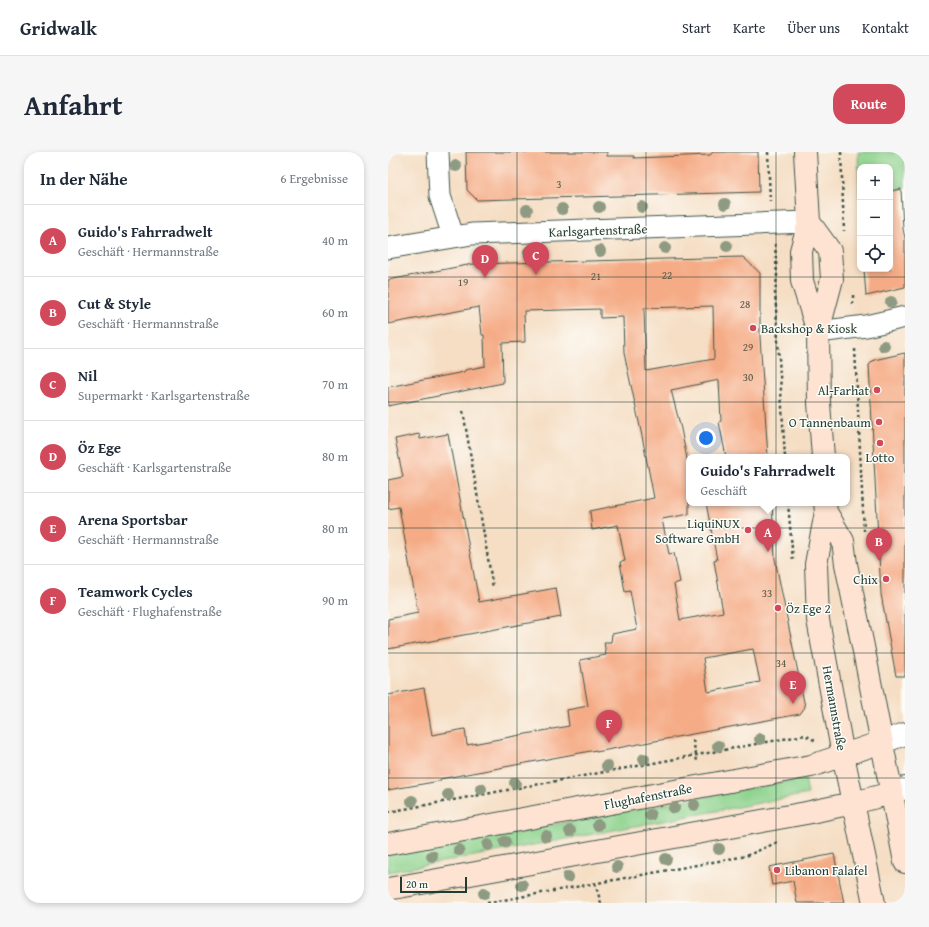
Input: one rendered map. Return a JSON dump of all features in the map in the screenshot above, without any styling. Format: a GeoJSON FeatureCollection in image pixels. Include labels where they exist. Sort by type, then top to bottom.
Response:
{"type":"FeatureCollection","features":[{"type":"Feature","properties":{"kind":"main road"},"geometry":{"type":"LineString","coordinates":[[806,152],[809,222],[801,251],[802,281],[818,332]]}},
{"type":"Feature","properties":{"kind":"main road"},"geometry":{"type":"LineString","coordinates":[[809,222],[830,251],[832,279],[818,332],[819,403],[823,454]]}},
{"type":"Feature","properties":{"kind":"main road","name":"Hermannstraße"},"geometry":{"type":"LineString","coordinates":[[826,508],[843,541],[846,564],[882,742],[898,791],[905,862]]}},
{"type":"Feature","properties":{"kind":"main road","name":"Hermannstraße"},"geometry":{"type":"LineString","coordinates":[[826,508],[816,564],[818,620],[843,755],[874,903]]}},
{"type":"Feature","properties":{"kind":"main road","name":"Flughafenstraße"},"geometry":{"type":"LineString","coordinates":[[388,844],[811,766],[882,742]]}},
{"type":"Feature","properties":{"kind":"main road"},"geometry":{"type":"LineString","coordinates":[[388,889],[853,803],[898,791]]}},
{"type":"Feature","properties":{"kind":"street"},"geometry":{"type":"LineString","coordinates":[[438,152],[440,196],[453,236]]}},
{"type":"Feature","properties":{"kind":"street","name":"Karlsgartenstraße"},"geometry":{"type":"LineString","coordinates":[[388,248],[453,236],[486,233],[809,222]]}},
{"type":"Feature","properties":{"kind":"street"},"geometry":{"type":"LineString","coordinates":[[818,332],[866,326],[905,317]]}},
{"type":"Feature","properties":{"kind":"street","name":"Flughafenstraße"},"geometry":{"type":"LineString","coordinates":[[882,742],[905,734]]}},
{"type":"Feature","properties":{"kind":"path"},"geometry":{"type":"LineString","coordinates":[[768,152],[771,203]]}},
{"type":"Feature","properties":{"kind":"path"},"geometry":{"type":"LineString","coordinates":[[841,152],[844,232]]}},
{"type":"Feature","properties":{"kind":"path"},"geometry":{"type":"LineString","coordinates":[[776,253],[778,276],[775,292],[785,454]]}},
{"type":"Feature","properties":{"kind":"path"},"geometry":{"type":"LineString","coordinates":[[855,359],[864,532]]}},
{"type":"Feature","properties":{"kind":"path"},"geometry":{"type":"LineString","coordinates":[[463,412],[493,588]]}},
{"type":"Feature","properties":{"kind":"path"},"geometry":{"type":"LineString","coordinates":[[388,812],[805,736],[843,755]]}},
{"type":"Feature","properties":{"kind":"path"},"geometry":{"type":"LineString","coordinates":[[694,740],[697,761]]}},
{"type":"Feature","properties":{"kind":"path"},"geometry":{"type":"LineString","coordinates":[[487,903],[746,856],[780,842]]}},
{"type":"Feature","properties":{"kind":"path"},"geometry":{"type":"LineString","coordinates":[[595,883],[601,903]]}},
{"type":"Feature","properties":{"kind":"green space"},"geometry":{"type":"Polygon","coordinates":[[[858,152],[905,152],[905,188],[893,190],[893,164],[858,164],[858,152]]]}},
{"type":"Feature","properties":{"kind":"green space"},"geometry":{"type":"Polygon","coordinates":[[[805,778],[808,794],[388,872],[388,855],[805,778]]]}},
{"type":"Feature","properties":{"kind":"building"},"geometry":{"type":"Polygon","coordinates":[[[466,152],[607,152],[607,156],[634,156],[634,158],[710,155],[713,152],[758,152],[759,192],[477,200],[467,190],[466,152]]]}},
{"type":"Feature","properties":{"kind":"building"},"geometry":{"type":"Polygon","coordinates":[[[901,189],[903,229],[905,238],[905,287],[866,296],[864,272],[893,272],[893,190],[901,189]]]}},
{"type":"Feature","properties":{"kind":"building"},"geometry":{"type":"Polygon","coordinates":[[[743,257],[760,273],[760,337],[768,454],[725,454],[719,422],[721,421],[719,380],[671,390],[686,454],[686,506],[689,506],[689,514],[662,519],[669,554],[674,553],[680,582],[674,584],[680,620],[723,612],[714,561],[717,560],[707,506],[772,506],[775,559],[805,707],[800,714],[596,752],[596,750],[388,790],[388,695],[424,688],[432,735],[465,729],[467,745],[569,726],[567,710],[588,706],[580,660],[606,655],[604,642],[611,642],[612,634],[637,629],[630,591],[625,592],[620,562],[625,561],[618,525],[592,530],[590,511],[654,498],[624,353],[623,317],[600,318],[600,309],[524,311],[525,342],[502,343],[503,383],[388,406],[388,387],[464,372],[465,370],[485,366],[484,335],[482,335],[479,307],[388,324],[388,280],[473,264],[743,257]],[[713,306],[644,308],[646,371],[714,359],[713,306]],[[753,649],[703,658],[708,692],[760,682],[753,649]]]}},
{"type":"Feature","properties":{"kind":"building"},"geometry":{"type":"Polygon","coordinates":[[[905,353],[905,676],[896,676],[881,594],[869,365],[874,360],[905,353]]]}},
{"type":"Feature","properties":{"kind":"building"},"geometry":{"type":"Polygon","coordinates":[[[419,434],[420,439],[448,434],[479,602],[556,588],[561,617],[388,649],[388,619],[418,613],[399,507],[388,509],[388,480],[403,477],[395,439],[419,434]]]}},
{"type":"Feature","properties":{"kind":"building"},"geometry":{"type":"Polygon","coordinates":[[[834,854],[844,903],[797,903],[793,881],[772,885],[769,867],[834,854]]]}},
{"type":"Feature","properties":{"kind":"place","name":"Nil"},"geometry":{"type":"Point","coordinates":[536,275]}},
{"type":"Feature","properties":{"kind":"place","name":"Öz Ege"},"geometry":{"type":"Point","coordinates":[485,278]}},
{"type":"Feature","properties":{"kind":"place","name":"Backshop & Kiosk"},"geometry":{"type":"Point","coordinates":[753,328]}},
{"type":"Feature","properties":{"kind":"place","name":"Al-Farhat"},"geometry":{"type":"Point","coordinates":[877,390]}},
{"type":"Feature","properties":{"kind":"place","name":"O Tannenbaum"},"geometry":{"type":"Point","coordinates":[879,422]}},
{"type":"Feature","properties":{"kind":"place","name":"Lotto"},"geometry":{"type":"Point","coordinates":[880,443]}},
{"type":"Feature","properties":{"kind":"place","name":"LiquiNUX Software GmbH"},"geometry":{"type":"Point","coordinates":[748,530]}},
{"type":"Feature","properties":{"kind":"place","name":"Guido's Fahrradwelt"},"geometry":{"type":"Point","coordinates":[768,552]}},
{"type":"Feature","properties":{"kind":"place","name":"Cut & Style"},"geometry":{"type":"Point","coordinates":[879,561]}},
{"type":"Feature","properties":{"kind":"place","name":"Chix"},"geometry":{"type":"Point","coordinates":[886,579]}},
{"type":"Feature","properties":{"kind":"place","name":"Öz Ege 2"},"geometry":{"type":"Point","coordinates":[778,608]}},
{"type":"Feature","properties":{"kind":"place","name":"Arena Sportsbar"},"geometry":{"type":"Point","coordinates":[793,704]}},
{"type":"Feature","properties":{"kind":"place","name":"Teamwork Cycles"},"geometry":{"type":"Point","coordinates":[609,743]}},
{"type":"Feature","properties":{"kind":"place","name":"Libanon Falafel"},"geometry":{"type":"Point","coordinates":[777,870]}}]}
